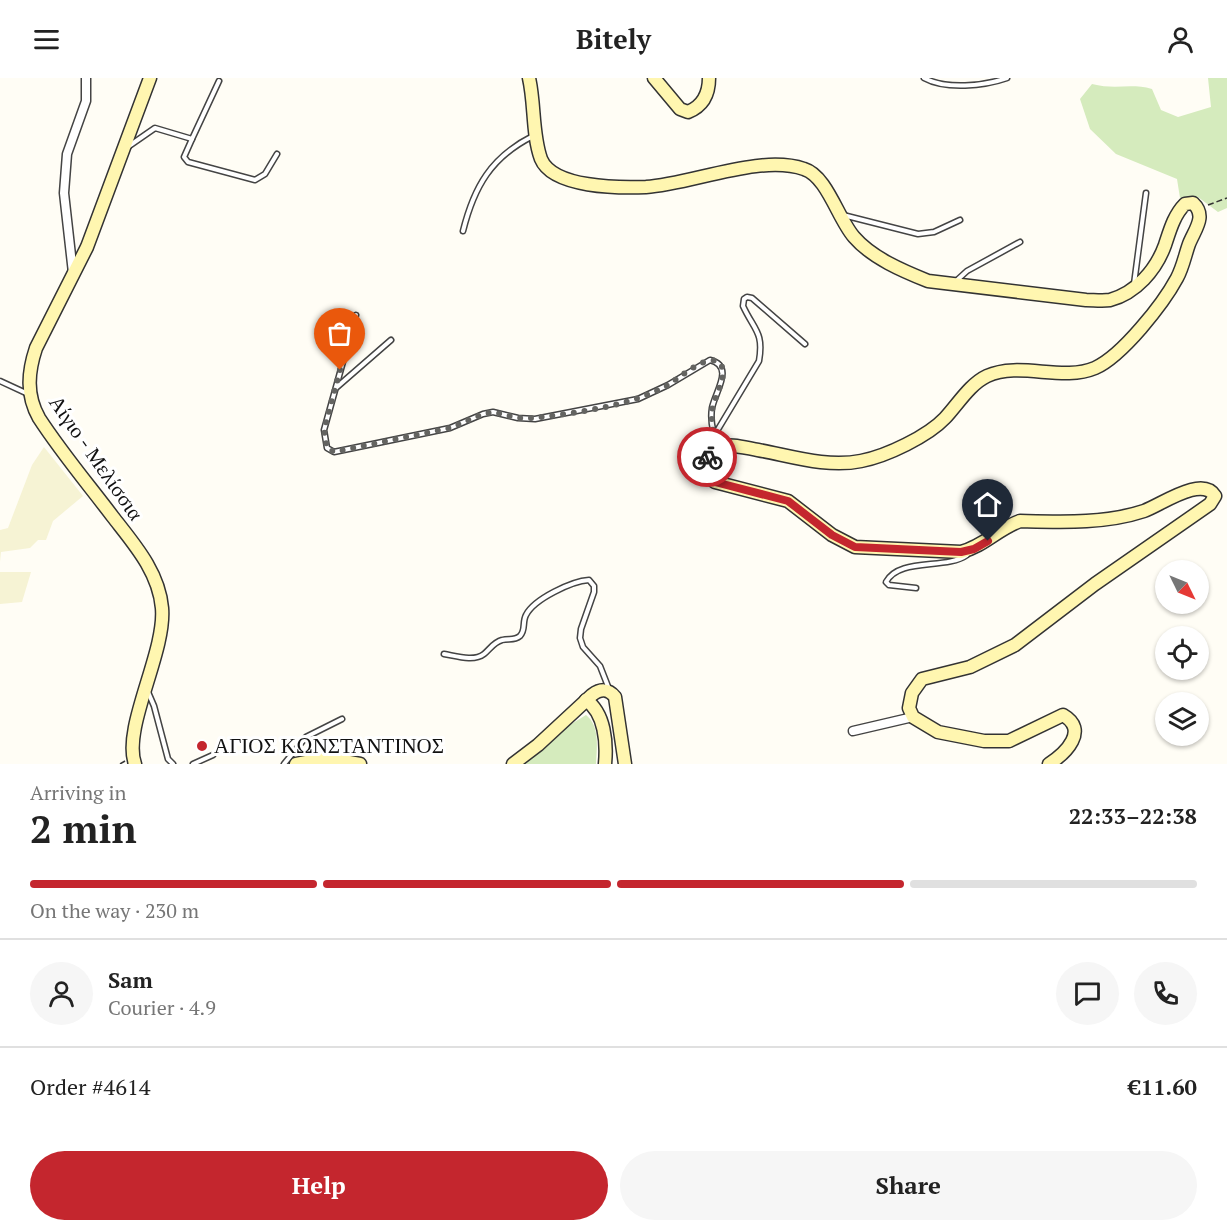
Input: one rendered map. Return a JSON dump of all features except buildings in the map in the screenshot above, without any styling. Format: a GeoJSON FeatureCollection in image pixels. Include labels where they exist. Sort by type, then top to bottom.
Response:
{"type":"FeatureCollection","features":[{"type":"Feature","properties":{"kind":"main road","name":"Αίγιο - Μελίσσια"},"geometry":{"type":"LineString","coordinates":[[135,764],[132,755],[133,740],[162,619],[161,600],[155,578],[136,547],[43,425],[35,411],[30,394],[31,362],[36,348],[96,225],[150,78]]}},
{"type":"Feature","properties":{"kind":"main road"},"geometry":{"type":"LineString","coordinates":[[529,78],[536,134],[542,160],[550,173],[565,180],[599,185],[646,187],[752,167],[789,165],[806,169],[823,186],[853,237],[867,250],[909,274],[928,281],[1086,300],[1110,300],[1133,288],[1150,274],[1161,256],[1177,212],[1185,204],[1193,203],[1199,208],[1198,226],[1178,276],[1167,294],[1116,353],[1096,367],[1080,373],[993,374],[975,384],[934,428],[885,453],[862,461],[837,465],[716,442],[705,460],[704,469],[708,477],[715,482],[788,501],[832,535],[855,547],[961,552],[974,549],[1008,525],[1020,521],[1109,520],[1146,510],[1192,489],[1207,488],[1215,496],[1210,504],[1095,584],[1015,645],[970,667],[922,679],[912,693],[909,708],[913,717],[938,732],[984,741],[1009,741],[1063,715],[1071,720],[1075,728],[1074,735],[1066,751],[1049,764]]}},
{"type":"Feature","properties":{"kind":"main road"},"geometry":{"type":"LineString","coordinates":[[654,78],[680,109],[688,112],[702,103],[709,88],[710,78]]}},
{"type":"Feature","properties":{"kind":"main road"},"geometry":{"type":"LineString","coordinates":[[513,764],[538,745],[586,700],[597,692],[610,691],[616,702],[625,764]]}},
{"type":"Feature","properties":{"kind":"main road"},"geometry":{"type":"LineString","coordinates":[[586,700],[600,717],[606,748],[605,764]]}},
{"type":"Feature","properties":{"kind":"main road"},"geometry":{"type":"LineString","coordinates":[[296,764],[327,758],[360,764]]}},
{"type":"Feature","properties":{"kind":"street"},"geometry":{"type":"LineString","coordinates":[[73,276],[65,183],[67,154],[86,101],[86,78]]}},
{"type":"Feature","properties":{"kind":"street"},"geometry":{"type":"LineString","coordinates":[[853,731],[913,717]]}},
{"type":"Feature","properties":{"kind":"lane"},"geometry":{"type":"LineString","coordinates":[[924,78],[937,84],[981,84],[1007,78]]}},
{"type":"Feature","properties":{"kind":"lane"},"geometry":{"type":"LineString","coordinates":[[219,81],[184,157],[188,162],[255,180],[265,174],[277,153]]}},
{"type":"Feature","properties":{"kind":"lane"},"geometry":{"type":"LineString","coordinates":[[124,150],[149,130],[155,128],[192,139]]}},
{"type":"Feature","properties":{"kind":"lane"},"geometry":{"type":"LineString","coordinates":[[463,231],[470,203],[496,160],[515,145],[536,134]]}},
{"type":"Feature","properties":{"kind":"lane"},"geometry":{"type":"LineString","coordinates":[[1133,288],[1146,193]]}},
{"type":"Feature","properties":{"kind":"lane"},"geometry":{"type":"LineString","coordinates":[[839,215],[918,234],[934,232],[960,220]]}},
{"type":"Feature","properties":{"kind":"lane"},"geometry":{"type":"LineString","coordinates":[[952,284],[967,271],[1020,242]]}},
{"type":"Feature","properties":{"kind":"lane"},"geometry":{"type":"LineString","coordinates":[[716,442],[759,361],[761,347],[759,332],[742,306],[744,299],[752,298],[806,344]]}},
{"type":"Feature","properties":{"kind":"lane"},"geometry":{"type":"LineString","coordinates":[[356,315],[324,430],[327,448],[334,452],[450,428],[493,412],[518,418],[535,418],[638,399],[668,385],[710,360],[717,361],[722,366],[723,373],[712,409],[716,442]]}},
{"type":"Feature","properties":{"kind":"lane"},"geometry":{"type":"LineString","coordinates":[[335,388],[391,340]]}},
{"type":"Feature","properties":{"kind":"lane"},"geometry":{"type":"LineString","coordinates":[[0,381],[30,394]]}},
{"type":"Feature","properties":{"kind":"lane"},"geometry":{"type":"LineString","coordinates":[[916,588],[889,585],[886,582],[896,572],[910,567],[957,561],[974,549]]}},
{"type":"Feature","properties":{"kind":"lane"},"geometry":{"type":"LineString","coordinates":[[444,654],[474,658],[483,656],[502,640],[513,640],[521,635],[524,619],[529,610],[538,602],[579,581],[589,580],[594,586],[594,592],[580,629],[580,639],[583,647],[600,666],[610,691]]}},
{"type":"Feature","properties":{"kind":"lane"},"geometry":{"type":"LineString","coordinates":[[146,688],[154,706],[168,759],[173,764]]}},
{"type":"Feature","properties":{"kind":"lane"},"geometry":{"type":"LineString","coordinates":[[284,764],[306,737],[342,719]]}},
{"type":"Feature","properties":{"kind":"lane"},"geometry":{"type":"LineString","coordinates":[[193,764],[213,755]]}},
{"type":"Feature","properties":{"kind":"path"},"geometry":{"type":"LineString","coordinates":[[1199,208],[1227,198]]}},
{"type":"Feature","properties":{"kind":"shaded area"},"geometry":{"type":"Polygon","coordinates":[[[44,447],[83,496],[53,521],[46,540],[38,540],[30,548],[1,552],[0,562],[0,530],[8,528],[32,465],[44,447]]]}},
{"type":"Feature","properties":{"kind":"shaded area"},"geometry":{"type":"Polygon","coordinates":[[[0,572],[31,572],[22,602],[0,604],[0,572]]]}},
{"type":"Feature","properties":{"kind":"green space"},"geometry":{"type":"Polygon","coordinates":[[[1208,78],[1227,78],[1227,208],[1218,212],[1198,197],[1180,198],[1177,179],[1116,154],[1090,129],[1080,99],[1092,84],[1144,87],[1152,89],[1161,110],[1178,117],[1211,107],[1208,78]]]}},
{"type":"Feature","properties":{"kind":"green space"},"geometry":{"type":"Polygon","coordinates":[[[586,715],[596,731],[596,764],[525,764],[568,726],[586,715]]]}},
{"type":"Feature","properties":{"kind":"way so far"},"geometry":{"type":"LineString","coordinates":[[340,370],[324,430],[324,441],[327,448],[334,452],[450,428],[493,412],[518,418],[535,418],[578,412],[638,399],[668,385],[700,364],[710,360],[717,361],[722,366],[723,373],[712,409],[711,424],[719,446],[712,449],[707,457]]}},
{"type":"Feature","properties":{"kind":"place","name":"ΑΓΙΟΣ ΚΩΝΣΤΑΝΤΙΝΟΣ"},"geometry":{"type":"Point","coordinates":[202,746]}},
{"type":"Feature","properties":{"kind":"route"},"geometry":{"type":"LineString","coordinates":[[707,457],[704,469],[708,477],[715,482],[788,501],[832,535],[855,547],[872,550],[961,552],[974,549],[988,541]]}}]}
